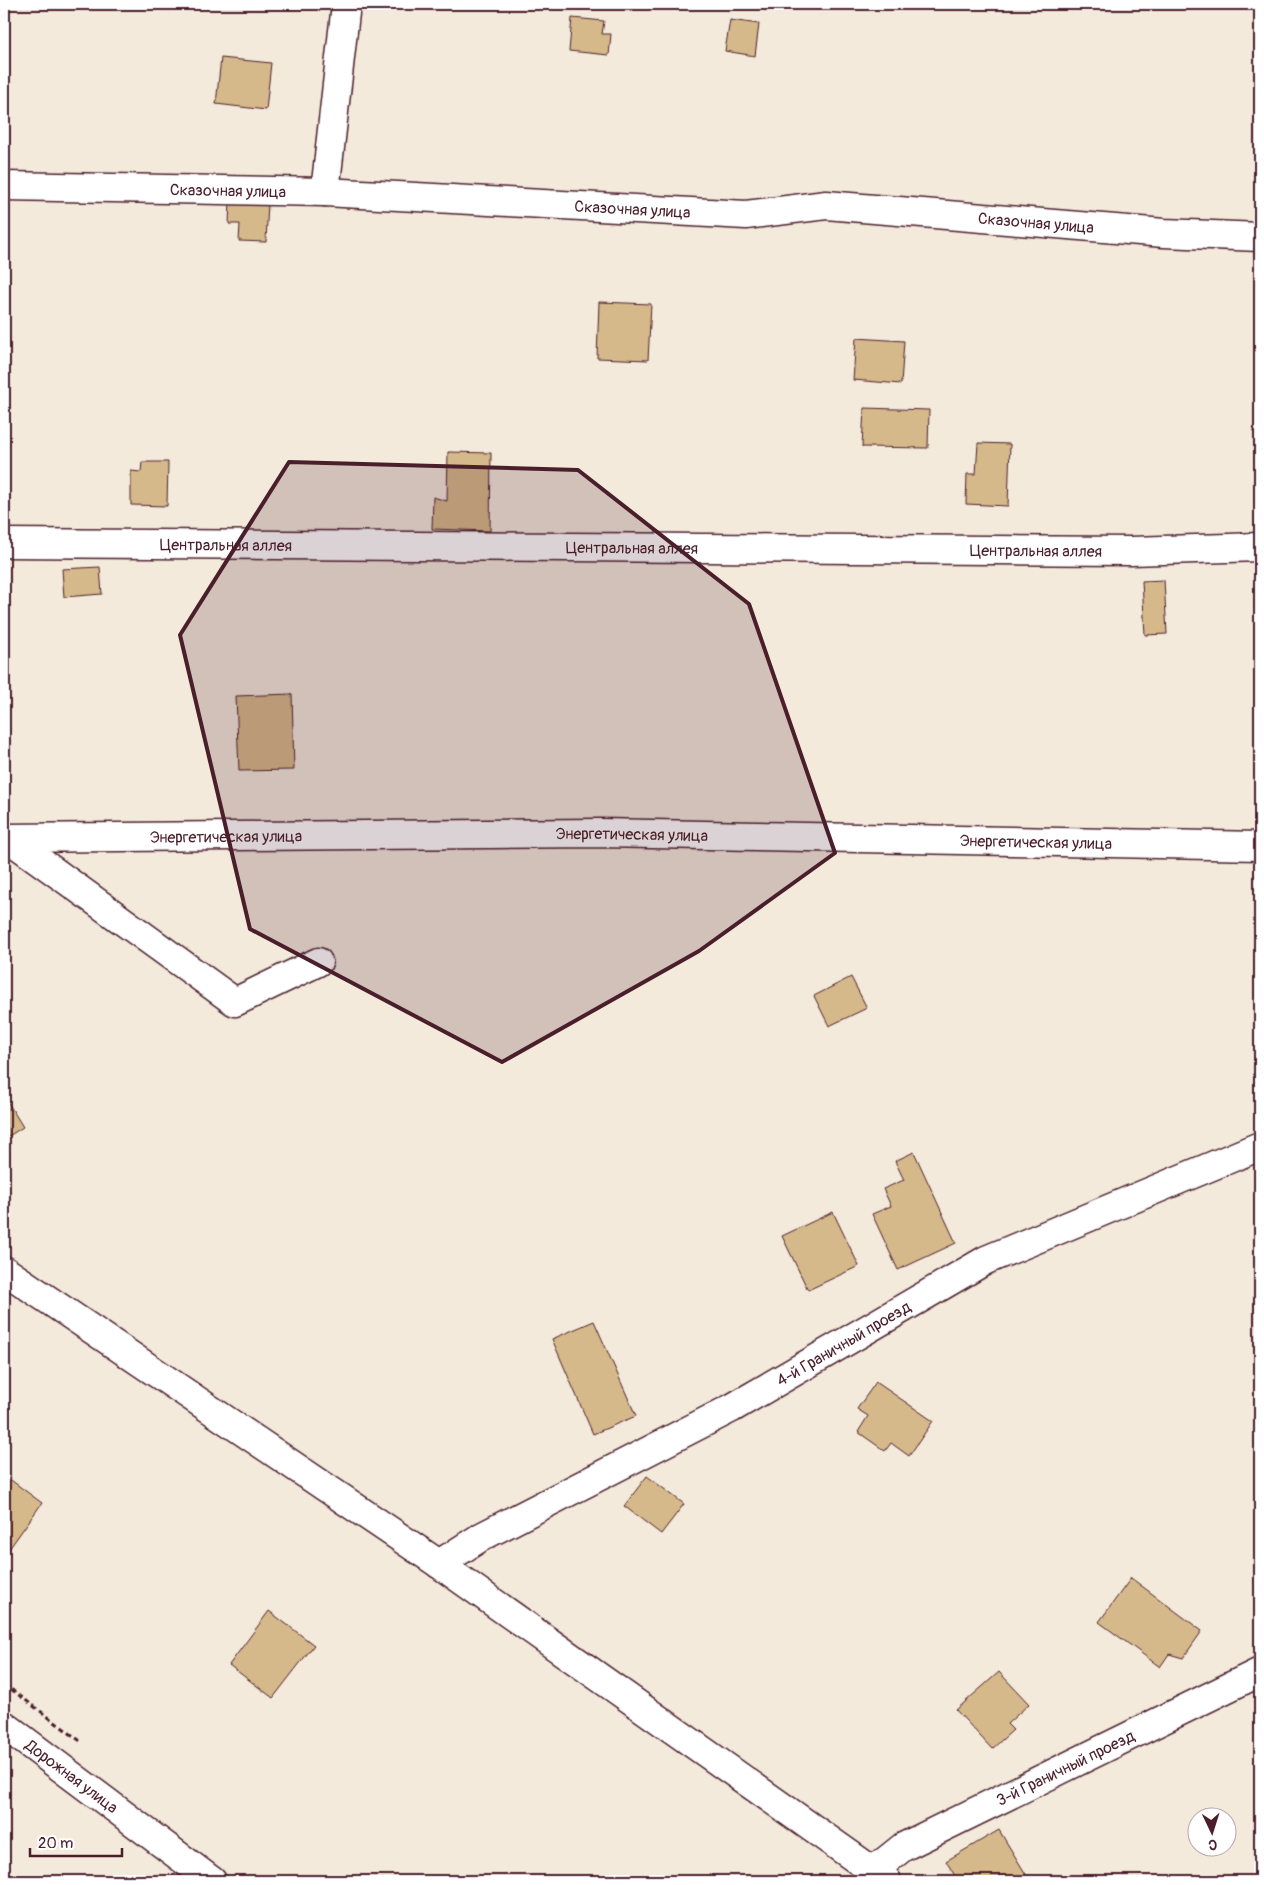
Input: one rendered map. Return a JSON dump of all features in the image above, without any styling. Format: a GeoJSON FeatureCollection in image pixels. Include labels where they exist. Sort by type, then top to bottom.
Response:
{"type":"FeatureCollection","features":[{"type":"Feature","properties":{"kind":"street"},"geometry":{"type":"LineString","coordinates":[[325,192],[346,4]]}},
{"type":"Feature","properties":{"kind":"street","name":"Сказочная улица"},"geometry":{"type":"LineString","coordinates":[[4,186],[325,192],[746,215],[826,205],[1154,232],[1260,237]]}},
{"type":"Feature","properties":{"kind":"street","name":"Центральная аллея"},"geometry":{"type":"LineString","coordinates":[[4,543],[1121,551],[1260,547]]}},
{"type":"Feature","properties":{"kind":"street","name":"Энергетическая улица"},"geometry":{"type":"LineString","coordinates":[[6,838],[600,833],[1260,846]]}},
{"type":"Feature","properties":{"kind":"street"},"geometry":{"type":"LineString","coordinates":[[6,838],[235,1002],[318,962]]}},
{"type":"Feature","properties":{"kind":"street","name":"4-й Граничный проезд"},"geometry":{"type":"LineString","coordinates":[[439,1564],[481,1537],[732,1408],[986,1260],[1260,1146]]}},
{"type":"Feature","properties":{"kind":"street"},"geometry":{"type":"LineString","coordinates":[[4,1270],[439,1564],[880,1876]]}},
{"type":"Feature","properties":{"kind":"street","name":"3-й Граничный проезд"},"geometry":{"type":"LineString","coordinates":[[880,1876],[903,1847],[1260,1672]]}},
{"type":"Feature","properties":{"kind":"street","name":"Дорожная улица"},"geometry":{"type":"LineString","coordinates":[[4,1725],[212,1881]]}},
{"type":"Feature","properties":{"kind":"highlighted area"},"geometry":{"type":"Polygon","coordinates":[[[289,462],[578,470],[749,604],[835,853],[699,951],[502,1062],[250,929],[180,635],[289,462]]]}},
{"type":"Feature","properties":{"kind":"building"},"geometry":{"type":"Polygon","coordinates":[[[572,18],[604,21],[602,34],[611,34],[609,55],[569,51],[572,18]]]}},
{"type":"Feature","properties":{"kind":"building"},"geometry":{"type":"Polygon","coordinates":[[[730,20],[759,24],[755,56],[725,51],[730,20]]]}},
{"type":"Feature","properties":{"kind":"building"},"geometry":{"type":"Polygon","coordinates":[[[221,58],[271,63],[266,110],[216,104],[221,58]]]}},
{"type":"Feature","properties":{"kind":"building"},"geometry":{"type":"Polygon","coordinates":[[[230,200],[268,202],[266,242],[239,241],[240,224],[229,224],[230,200]]]}},
{"type":"Feature","properties":{"kind":"building"},"geometry":{"type":"Polygon","coordinates":[[[599,302],[651,304],[648,360],[597,358],[599,302]]]}},
{"type":"Feature","properties":{"kind":"building"},"geometry":{"type":"Polygon","coordinates":[[[856,338],[904,341],[901,384],[853,380],[856,338]]]}},
{"type":"Feature","properties":{"kind":"building"},"geometry":{"type":"Polygon","coordinates":[[[864,408],[929,410],[928,448],[862,447],[864,408]]]}},
{"type":"Feature","properties":{"kind":"building"},"geometry":{"type":"Polygon","coordinates":[[[978,443],[1010,444],[1008,506],[966,504],[967,474],[976,474],[978,443]]]}},
{"type":"Feature","properties":{"kind":"building"},"geometry":{"type":"Polygon","coordinates":[[[448,452],[491,453],[490,531],[432,529],[433,497],[447,501],[448,452]]]}},
{"type":"Feature","properties":{"kind":"building"},"geometry":{"type":"Polygon","coordinates":[[[142,462],[168,462],[167,506],[131,505],[131,471],[141,472],[142,462]]]}},
{"type":"Feature","properties":{"kind":"building"},"geometry":{"type":"Polygon","coordinates":[[[100,567],[102,594],[64,597],[62,569],[100,567]]]}},
{"type":"Feature","properties":{"kind":"building"},"geometry":{"type":"Polygon","coordinates":[[[1164,580],[1167,634],[1145,635],[1142,581],[1164,580]]]}},
{"type":"Feature","properties":{"kind":"building"},"geometry":{"type":"Polygon","coordinates":[[[292,694],[294,770],[239,771],[236,696],[292,694]]]}},
{"type":"Feature","properties":{"kind":"building"},"geometry":{"type":"Polygon","coordinates":[[[851,977],[867,1008],[829,1026],[814,996],[851,977]]]}},
{"type":"Feature","properties":{"kind":"building"},"geometry":{"type":"Polygon","coordinates":[[[4,1096],[23,1127],[4,1139],[4,1096]]]}},
{"type":"Feature","properties":{"kind":"building"},"geometry":{"type":"Polygon","coordinates":[[[914,1152],[956,1243],[898,1270],[872,1214],[891,1206],[883,1189],[904,1180],[895,1161],[914,1152]]]}},
{"type":"Feature","properties":{"kind":"building"},"geometry":{"type":"Polygon","coordinates":[[[833,1212],[859,1266],[808,1290],[782,1236],[833,1212]]]}},
{"type":"Feature","properties":{"kind":"building"},"geometry":{"type":"Polygon","coordinates":[[[594,1321],[636,1416],[593,1434],[552,1339],[594,1321]]]}},
{"type":"Feature","properties":{"kind":"building"},"geometry":{"type":"Polygon","coordinates":[[[876,1382],[933,1421],[909,1456],[891,1443],[885,1451],[858,1432],[868,1416],[857,1409],[876,1382]]]}},
{"type":"Feature","properties":{"kind":"building"},"geometry":{"type":"Polygon","coordinates":[[[4,1475],[42,1503],[4,1556],[4,1475]]]}},
{"type":"Feature","properties":{"kind":"building"},"geometry":{"type":"Polygon","coordinates":[[[647,1476],[684,1504],[661,1534],[624,1506],[647,1476]]]}},
{"type":"Feature","properties":{"kind":"building"},"geometry":{"type":"Polygon","coordinates":[[[1131,1578],[1202,1631],[1183,1658],[1169,1654],[1160,1667],[1099,1622],[1131,1578]]]}},
{"type":"Feature","properties":{"kind":"building"},"geometry":{"type":"Polygon","coordinates":[[[269,1611],[314,1645],[273,1698],[229,1665],[269,1611]]]}},
{"type":"Feature","properties":{"kind":"building"},"geometry":{"type":"Polygon","coordinates":[[[999,1672],[1029,1704],[1007,1724],[1013,1730],[992,1749],[956,1710],[999,1672]]]}},
{"type":"Feature","properties":{"kind":"building"},"geometry":{"type":"Polygon","coordinates":[[[999,1830],[1030,1881],[958,1881],[946,1861],[999,1830]]]}}]}
